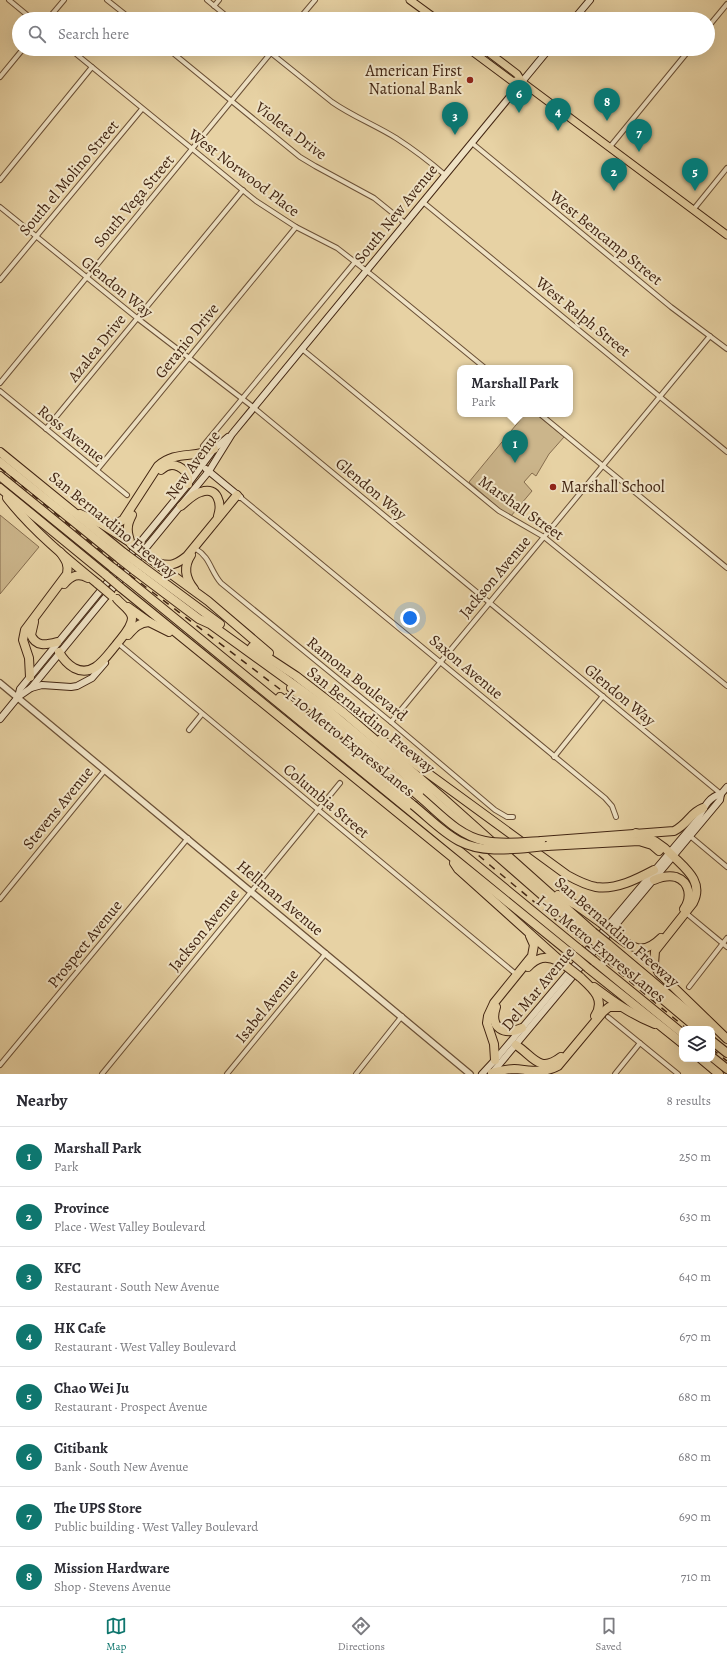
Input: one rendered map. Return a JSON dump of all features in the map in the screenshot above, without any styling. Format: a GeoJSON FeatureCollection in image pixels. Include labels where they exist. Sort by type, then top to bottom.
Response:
{"type":"FeatureCollection","features":[{"type":"Feature","properties":{"kind":"highway"},"geometry":{"type":"LineString","coordinates":[[100,523],[109,525],[116,524],[123,520],[158,466],[164,461],[179,455],[197,455],[214,448]]}},
{"type":"Feature","properties":{"kind":"highway","name":"San Bernardino Freeway"},"geometry":{"type":"LineString","coordinates":[[0,452],[75,512],[122,556],[136,567],[296,676],[344,713],[544,887],[592,934]]}},
{"type":"Feature","properties":{"kind":"highway"},"geometry":{"type":"LineString","coordinates":[[0,462],[122,556]]}},
{"type":"Feature","properties":{"kind":"highway"},"geometry":{"type":"LineString","coordinates":[[131,544],[127,533],[127,524],[134,510],[158,473],[170,464],[175,465],[188,475],[188,484]]}},
{"type":"Feature","properties":{"kind":"highway","name":"I-10 Metro ExpressLanes"},"geometry":{"type":"LineString","coordinates":[[0,476],[177,619],[576,953],[594,961],[679,1031]]}},
{"type":"Feature","properties":{"kind":"highway"},"geometry":{"type":"LineString","coordinates":[[0,488],[17,510],[60,552],[130,612],[132,618],[130,626],[100,664],[88,671],[81,671],[66,662],[59,652]]}},
{"type":"Feature","properties":{"kind":"highway"},"geometry":{"type":"LineString","coordinates":[[0,488],[177,635],[348,771],[448,854],[576,953],[588,968],[679,1041]]}},
{"type":"Feature","properties":{"kind":"highway"},"geometry":{"type":"LineString","coordinates":[[181,506],[196,494],[204,491],[210,492],[219,500],[220,504],[218,516]]}},
{"type":"Feature","properties":{"kind":"highway"},"geometry":{"type":"LineString","coordinates":[[153,561],[172,566],[187,556],[218,516],[238,496]]}},
{"type":"Feature","properties":{"kind":"highway"},"geometry":{"type":"LineString","coordinates":[[75,512],[100,523],[131,544],[200,596],[296,676]]}},
{"type":"Feature","properties":{"kind":"highway"},"geometry":{"type":"LineString","coordinates":[[196,549],[190,556],[185,569],[186,576],[191,585],[200,596]]}},
{"type":"Feature","properties":{"kind":"highway"},"geometry":{"type":"LineString","coordinates":[[30,677],[29,658],[23,640],[25,630],[67,574],[68,568],[66,561],[60,552]]}},
{"type":"Feature","properties":{"kind":"highway","name":"I-10 Metro ExpressLanes"},"geometry":{"type":"LineString","coordinates":[[136,567],[199,619],[210,624],[322,705],[592,934],[695,1026]]}},
{"type":"Feature","properties":{"kind":"highway"},"geometry":{"type":"LineString","coordinates":[[57,642],[44,645],[36,643],[33,640],[31,631],[37,618],[63,585],[73,576],[78,574],[98,584]]}},
{"type":"Feature","properties":{"kind":"highway"},"geometry":{"type":"LineString","coordinates":[[114,597],[150,622],[177,635]]}},
{"type":"Feature","properties":{"kind":"highway"},"geometry":{"type":"LineString","coordinates":[[177,619],[311,721],[447,834],[469,846],[493,849],[636,833],[674,831],[682,827],[697,810],[703,808]]}},
{"type":"Feature","properties":{"kind":"highway"},"geometry":{"type":"LineString","coordinates":[[199,619],[310,703],[461,831],[474,838],[502,843],[544,844],[639,841],[652,845],[670,854]]}},
{"type":"Feature","properties":{"kind":"highway"},"geometry":{"type":"LineString","coordinates":[[120,645],[136,626],[150,622]]}},
{"type":"Feature","properties":{"kind":"highway"},"geometry":{"type":"LineString","coordinates":[[344,713],[410,759],[567,875],[584,884],[597,887],[608,887],[635,879],[654,870]]}},
{"type":"Feature","properties":{"kind":"highway"},"geometry":{"type":"LineString","coordinates":[[636,833],[654,840],[687,868],[697,886],[696,898],[686,913],[655,951],[654,964],[659,973],[727,1041]]}},
{"type":"Feature","properties":{"kind":"highway"},"geometry":{"type":"LineString","coordinates":[[448,854],[458,869],[566,966],[620,1007],[641,1019],[663,1028]]}},
{"type":"Feature","properties":{"kind":"highway"},"geometry":{"type":"LineString","coordinates":[[544,887],[576,905],[615,935],[635,948],[648,948],[660,939],[686,906],[690,896],[684,882],[676,877],[666,876],[654,880]]}},
{"type":"Feature","properties":{"kind":"highway"},"geometry":{"type":"LineString","coordinates":[[495,1060],[494,1044],[487,1023],[488,1016],[494,1002],[530,960],[534,952],[534,945],[528,932]]}},
{"type":"Feature","properties":{"kind":"highway","name":"San Bernardino Freeway"},"geometry":{"type":"LineString","coordinates":[[606,947],[706,1026]]}},
{"type":"Feature","properties":{"kind":"highway"},"geometry":{"type":"LineString","coordinates":[[522,1028],[503,1031],[498,1028],[493,1015],[496,1007],[530,965],[536,960],[546,957],[557,960],[566,966]]}},
{"type":"Feature","properties":{"kind":"highway"},"geometry":{"type":"LineString","coordinates":[[516,1045],[536,1062],[542,1064],[548,1065],[561,1057],[593,1019],[599,1008],[600,1003],[598,996],[580,977]]}},
{"type":"Feature","properties":{"kind":"highway"},"geometry":{"type":"LineString","coordinates":[[491,1074],[503,1070],[545,1072],[554,1069],[603,1012],[608,1008],[620,1007]]}},
{"type":"Feature","properties":{"kind":"highway","name":"San Bernardino Freeway"},"geometry":{"type":"LineString","coordinates":[[715,1033],[727,1041]]}},
{"type":"Feature","properties":{"kind":"highway"},"geometry":{"type":"LineString","coordinates":[[715,1043],[727,1053]]}},
{"type":"Feature","properties":{"kind":"highway"},"geometry":{"type":"LineString","coordinates":[[715,1059],[727,1069]]}},
{"type":"Feature","properties":{"kind":"highway"},"geometry":{"type":"LineString","coordinates":[[705,1062],[719,1074]]}},
{"type":"Feature","properties":{"kind":"main road"},"geometry":{"type":"LineString","coordinates":[[410,0],[426,12]]}},
{"type":"Feature","properties":{"kind":"main road"},"geometry":{"type":"LineString","coordinates":[[580,12],[590,0]]}},
{"type":"Feature","properties":{"kind":"main road"},"geometry":{"type":"LineString","coordinates":[[478,56],[512,81],[522,82]]}},
{"type":"Feature","properties":{"kind":"main road"},"geometry":{"type":"LineString","coordinates":[[493,56],[517,74],[522,82],[727,235]]}},
{"type":"Feature","properties":{"kind":"main road","name":"South New Avenue"},"geometry":{"type":"LineString","coordinates":[[253,407],[264,396],[543,56]]}},
{"type":"Feature","properties":{"kind":"main road"},"geometry":{"type":"LineString","coordinates":[[232,434],[253,407]]}},
{"type":"Feature","properties":{"kind":"main road","name":"New Avenue"},"geometry":{"type":"LineString","coordinates":[[18,697],[20,689],[188,484],[214,448],[232,434]]}},
{"type":"Feature","properties":{"kind":"main road","name":"New Avenue"},"geometry":{"type":"LineString","coordinates":[[0,719],[18,697],[31,688],[59,652],[181,506],[209,471],[232,434]]}},
{"type":"Feature","properties":{"kind":"main road","name":"Saxon Avenue"},"geometry":{"type":"LineString","coordinates":[[201,465],[238,496]]}},
{"type":"Feature","properties":{"kind":"main road"},"geometry":{"type":"LineString","coordinates":[[196,549],[238,496]]}},
{"type":"Feature","properties":{"kind":"main road"},"geometry":{"type":"LineString","coordinates":[[31,688],[42,685],[71,687],[83,684],[92,678],[120,645]]}},
{"type":"Feature","properties":{"kind":"main road","name":"Del Mar Avenue"},"geometry":{"type":"LineString","coordinates":[[482,1074],[654,870],[690,836],[720,800],[721,794],[727,787]]}},
{"type":"Feature","properties":{"kind":"main road","name":"Del Mar Avenue"},"geometry":{"type":"LineString","coordinates":[[491,1074],[654,880],[670,854],[698,819],[703,808],[713,796],[721,794]]}},
{"type":"Feature","properties":{"kind":"street"},"geometry":{"type":"LineString","coordinates":[[9,0],[24,12]]}},
{"type":"Feature","properties":{"kind":"street"},"geometry":{"type":"LineString","coordinates":[[54,12],[64,0]]}},
{"type":"Feature","properties":{"kind":"street"},"geometry":{"type":"LineString","coordinates":[[107,0],[122,12]]}},
{"type":"Feature","properties":{"kind":"street"},"geometry":{"type":"LineString","coordinates":[[207,0],[221,12]]}},
{"type":"Feature","properties":{"kind":"street"},"geometry":{"type":"LineString","coordinates":[[214,6],[219,0]]}},
{"type":"Feature","properties":{"kind":"street"},"geometry":{"type":"LineString","coordinates":[[305,12],[315,0]]}},
{"type":"Feature","properties":{"kind":"street"},"geometry":{"type":"LineString","coordinates":[[715,19],[727,4]]}},
{"type":"Feature","properties":{"kind":"street"},"geometry":{"type":"LineString","coordinates":[[0,77],[17,56]]}},
{"type":"Feature","properties":{"kind":"street","name":"West Norwood Place"},"geometry":{"type":"LineString","coordinates":[[79,56],[142,109],[270,211],[296,227],[328,242],[355,262],[480,365]]}},
{"type":"Feature","properties":{"kind":"street","name":"Violeta Drive"},"geometry":{"type":"LineString","coordinates":[[177,56],[300,157],[374,198],[405,223]]}},
{"type":"Feature","properties":{"kind":"street","name":"South Vega Street"},"geometry":{"type":"LineString","coordinates":[[0,383],[269,56]]}},
{"type":"Feature","properties":{"kind":"street"},"geometry":{"type":"LineString","coordinates":[[275,56],[342,110],[396,138],[445,175]]}},
{"type":"Feature","properties":{"kind":"street"},"geometry":{"type":"LineString","coordinates":[[609,148],[684,56]]}},
{"type":"Feature","properties":{"kind":"street"},"geometry":{"type":"LineString","coordinates":[[0,180],[92,67]]}},
{"type":"Feature","properties":{"kind":"street","name":"South el Molino Street"},"geometry":{"type":"LineString","coordinates":[[0,280],[142,109]]}},
{"type":"Feature","properties":{"kind":"street","name":"West Bencamp Street"},"geometry":{"type":"LineString","coordinates":[[472,143],[671,307],[727,349]]}},
{"type":"Feature","properties":{"kind":"street"},"geometry":{"type":"LineString","coordinates":[[693,210],[727,168]]}},
{"type":"Feature","properties":{"kind":"street","name":"Azalea Drive"},"geometry":{"type":"LineString","coordinates":[[46,428],[243,190]]}},
{"type":"Feature","properties":{"kind":"street","name":"West Ralph Street"},"geometry":{"type":"LineString","coordinates":[[423,202],[727,452]]}},
{"type":"Feature","properties":{"kind":"street","name":"Glendon Way"},"geometry":{"type":"LineString","coordinates":[[0,207],[137,318],[253,407],[721,794]]}},
{"type":"Feature","properties":{"kind":"street","name":"Geranio Drive"},"geometry":{"type":"LineString","coordinates":[[96,470],[296,227]]}},
{"type":"Feature","properties":{"kind":"street"},"geometry":{"type":"LineString","coordinates":[[203,446],[243,400],[355,262]]}},
{"type":"Feature","properties":{"kind":"street","name":"Jackson Avenue"},"geometry":{"type":"LineString","coordinates":[[391,722],[710,336]]}},
{"type":"Feature","properties":{"kind":"street","name":"Marshall Street"},"geometry":{"type":"LineString","coordinates":[[302,349],[498,511],[544,537],[727,686]]}},
{"type":"Feature","properties":{"kind":"street","name":"Ross Avenue"},"geometry":{"type":"LineString","coordinates":[[0,391],[127,495]]}},
{"type":"Feature","properties":{"kind":"street"},"geometry":{"type":"LineString","coordinates":[[544,417],[727,568]]}},
{"type":"Feature","properties":{"kind":"street","name":"Saxon Avenue"},"geometry":{"type":"LineString","coordinates":[[238,496],[605,798],[612,806],[616,817]]}},
{"type":"Feature","properties":{"kind":"street","name":"Ramona Boulevard"},"geometry":{"type":"LineString","coordinates":[[196,549],[206,557],[215,577],[221,583],[391,722],[494,810],[507,817],[513,817]]}},
{"type":"Feature","properties":{"kind":"street","name":"Columbia Street"},"geometry":{"type":"LineString","coordinates":[[120,645],[517,975]]}},
{"type":"Feature","properties":{"kind":"street","name":"Hellman Avenue"},"geometry":{"type":"LineString","coordinates":[[0,683],[470,1074]]}},
{"type":"Feature","properties":{"kind":"street"},"geometry":{"type":"LineString","coordinates":[[554,757],[603,696]]}},
{"type":"Feature","properties":{"kind":"street"},"geometry":{"type":"LineString","coordinates":[[189,730],[202,714]]}},
{"type":"Feature","properties":{"kind":"street","name":"Stevens Avenue"},"geometry":{"type":"LineString","coordinates":[[0,899],[105,770]]}},
{"type":"Feature","properties":{"kind":"street","name":"Jackson Avenue"},"geometry":{"type":"LineString","coordinates":[[102,1074],[340,783]]}},
{"type":"Feature","properties":{"kind":"street"},"geometry":{"type":"LineString","coordinates":[[690,836],[727,866]]}},
{"type":"Feature","properties":{"kind":"street","name":"Prospect Avenue"},"geometry":{"type":"LineString","coordinates":[[0,1065],[188,838]]}},
{"type":"Feature","properties":{"kind":"street"},"geometry":{"type":"LineString","coordinates":[[686,913],[727,946]]}},
{"type":"Feature","properties":{"kind":"street"},"geometry":{"type":"LineString","coordinates":[[689,987],[727,938]]}},
{"type":"Feature","properties":{"kind":"street","name":"Isabel Avenue"},"geometry":{"type":"LineString","coordinates":[[227,1074],[326,954]]}},
{"type":"Feature","properties":{"kind":"street"},"geometry":{"type":"LineString","coordinates":[[356,1074],[402,1016]]}},
{"type":"Feature","properties":{"kind":"street"},"geometry":{"type":"LineString","coordinates":[[608,1017],[678,1074]]}},
{"type":"Feature","properties":{"kind":"street"},"geometry":{"type":"LineString","coordinates":[[615,1074],[640,1043]]}},
{"type":"Feature","properties":{"kind":"shaded area"},"geometry":{"type":"Polygon","coordinates":[[[523,417],[540,417],[564,437],[549,454],[536,476],[532,473],[524,482],[532,491],[511,516],[501,510],[469,482],[523,417]]]}},
{"type":"Feature","properties":{"kind":"shaded area"},"geometry":{"type":"Polygon","coordinates":[[[0,515],[39,547],[0,594],[0,515]]]}},
{"type":"Feature","properties":{"kind":"railway"},"geometry":{"type":"LineString","coordinates":[[0,468],[130,575],[285,693],[342,739],[491,866],[683,1026]]}},
{"type":"Feature","properties":{"kind":"railway"},"geometry":{"type":"LineString","coordinates":[[715,1051],[727,1061]]}},
{"type":"Feature","properties":{"kind":"place","name":"American First National Bank"},"geometry":{"type":"Point","coordinates":[470,80]}},
{"type":"Feature","properties":{"kind":"place","name":"Citibank"},"geometry":{"type":"Point","coordinates":[519,113]}},
{"type":"Feature","properties":{"kind":"place","name":"Mission Hardware"},"geometry":{"type":"Point","coordinates":[607,121]}},
{"type":"Feature","properties":{"kind":"place","name":"HK Cafe"},"geometry":{"type":"Point","coordinates":[558,131]}},
{"type":"Feature","properties":{"kind":"place","name":"KFC"},"geometry":{"type":"Point","coordinates":[455,135]}},
{"type":"Feature","properties":{"kind":"place","name":"The UPS Store"},"geometry":{"type":"Point","coordinates":[639,152]}},
{"type":"Feature","properties":{"kind":"place","name":"Province"},"geometry":{"type":"Point","coordinates":[614,191]}},
{"type":"Feature","properties":{"kind":"place","name":"Chao Wei Ju"},"geometry":{"type":"Point","coordinates":[695,191]}},
{"type":"Feature","properties":{"kind":"place","name":"Marshall Park"},"geometry":{"type":"Point","coordinates":[515,463]}},
{"type":"Feature","properties":{"kind":"place","name":"Marshall School"},"geometry":{"type":"Point","coordinates":[553,487]}}]}
